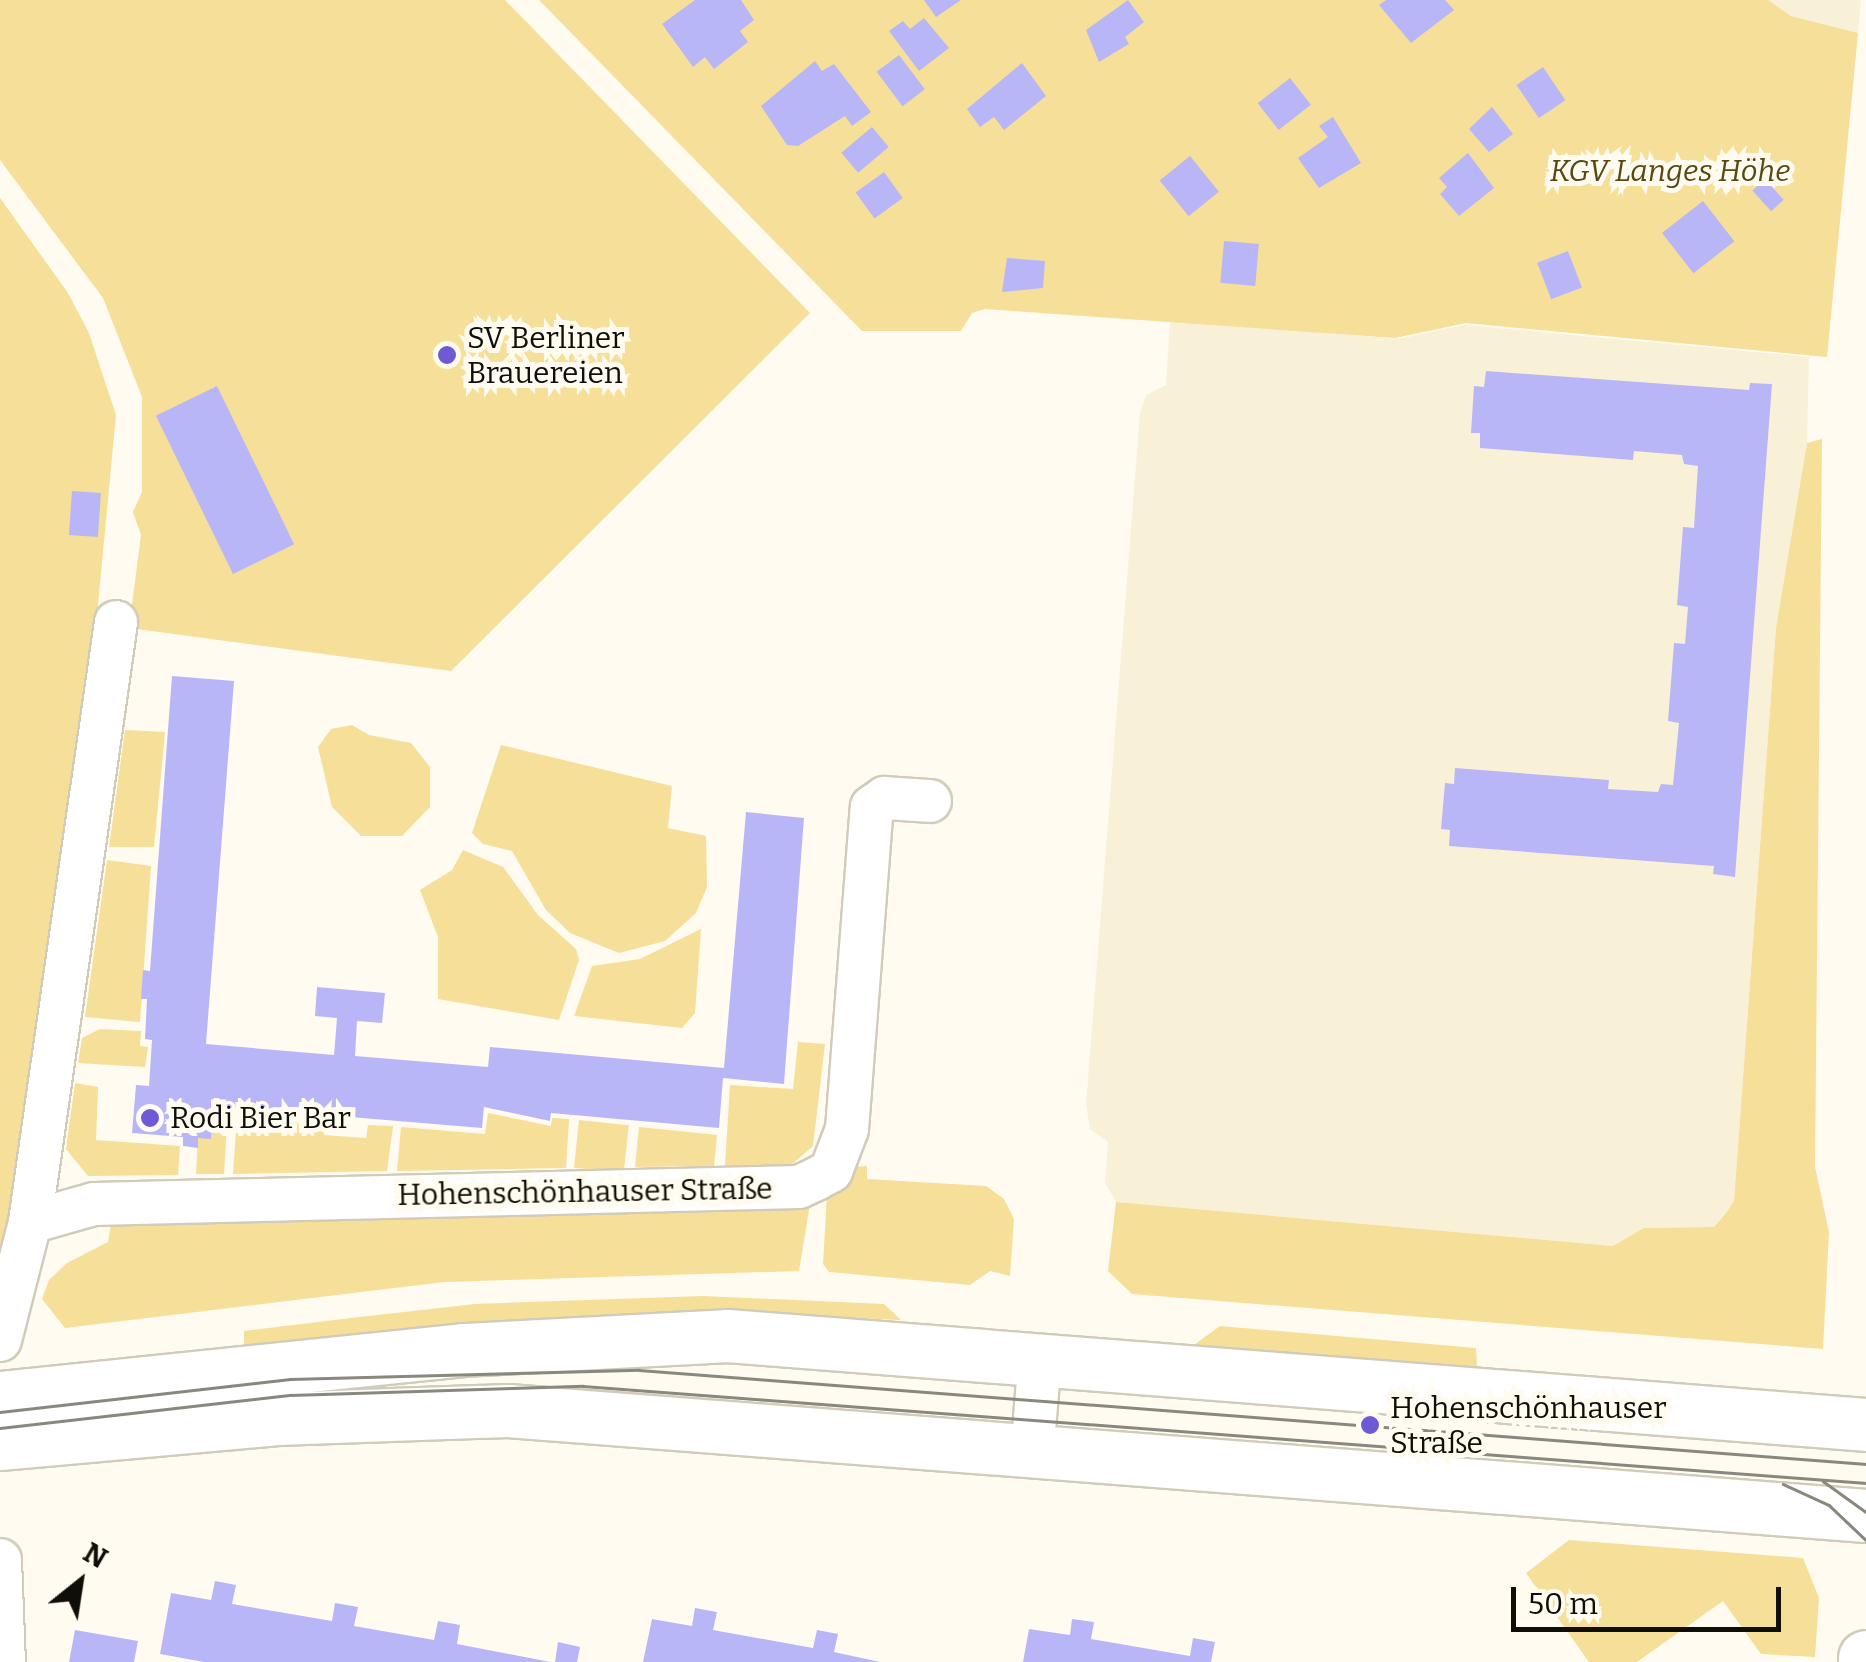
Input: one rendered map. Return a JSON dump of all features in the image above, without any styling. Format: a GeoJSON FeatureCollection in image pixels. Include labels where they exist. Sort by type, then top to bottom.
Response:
{"type":"FeatureCollection","features":[{"type":"Feature","properties":{"kind":"street"},"geometry":{"type":"LineString","coordinates":[[0,1340],[30,1222],[116,622]]}},
{"type":"Feature","properties":{"kind":"street","name":"Hohenschönhauser Straße"},"geometry":{"type":"LineString","coordinates":[[30,1222],[94,1204],[799,1187],[831,1172],[846,1130],[872,807],[885,798],[930,801]]}},
{"type":"Feature","properties":{"kind":"street"},"geometry":{"type":"LineString","coordinates":[[0,1398],[294,1365],[728,1336],[1040,1357],[1866,1424]]}},
{"type":"Feature","properties":{"kind":"street"},"geometry":{"type":"LineString","coordinates":[[1032,1454],[1040,1357]]}},
{"type":"Feature","properties":{"kind":"street"},"geometry":{"type":"LineString","coordinates":[[0,1444],[278,1419],[508,1411],[1866,1516]]}},
{"type":"Feature","properties":{"kind":"street"},"geometry":{"type":"LineString","coordinates":[[0,1560],[4,1662]]}},
{"type":"Feature","properties":{"kind":"shaded area"},"geometry":{"type":"Polygon","coordinates":[[[1768,0],[1861,0],[1858,33],[1791,16],[1768,0]]]}},
{"type":"Feature","properties":{"kind":"shaded area"},"geometry":{"type":"Polygon","coordinates":[[[1170,320],[1398,339],[1465,325],[1809,357],[1807,443],[1776,628],[1734,1201],[1714,1227],[1645,1228],[1613,1246],[1116,1202],[1105,1183],[1108,1142],[1090,1129],[1086,1104],[1140,413],[1146,395],[1166,385],[1170,320]]]}},
{"type":"Feature","properties":{"kind":"green space","name":"SV Berliner Brauereien"},"geometry":{"type":"Polygon","coordinates":[[[0,0],[505,0],[810,313],[451,671],[129,628],[141,535],[133,512],[142,492],[142,397],[103,298],[0,160],[0,0]]]}},
{"type":"Feature","properties":{"kind":"green space","name":"KGV Langes Höhe"},"geometry":{"type":"Polygon","coordinates":[[[539,0],[1768,0],[1791,16],[1858,33],[1827,357],[1466,323],[1395,338],[985,309],[972,313],[961,331],[862,331],[539,0]]]}},
{"type":"Feature","properties":{"kind":"green space"},"geometry":{"type":"Polygon","coordinates":[[[0,198],[68,293],[89,333],[116,415],[93,657],[0,1292],[0,198]]]}},
{"type":"Feature","properties":{"kind":"green space"},"geometry":{"type":"Polygon","coordinates":[[[1822,439],[1815,1167],[1829,1232],[1823,1349],[1132,1294],[1108,1271],[1116,1202],[1613,1246],[1644,1228],[1714,1227],[1725,1214],[1734,1201],[1776,628],[1807,443],[1822,439]]]}},
{"type":"Feature","properties":{"kind":"green space"},"geometry":{"type":"Polygon","coordinates":[[[352,725],[369,735],[411,743],[430,767],[430,807],[402,836],[361,836],[332,807],[318,747],[331,729],[352,725]]]}},
{"type":"Feature","properties":{"kind":"green space"},"geometry":{"type":"Polygon","coordinates":[[[125,730],[165,732],[154,847],[109,847],[125,730]]]}},
{"type":"Feature","properties":{"kind":"green space"},"geometry":{"type":"Polygon","coordinates":[[[501,745],[672,786],[668,828],[706,836],[707,887],[696,913],[665,941],[619,953],[570,933],[546,910],[512,851],[483,844],[472,833],[501,745]]]}},
{"type":"Feature","properties":{"kind":"green space"},"geometry":{"type":"Polygon","coordinates":[[[463,850],[503,867],[538,915],[576,949],[579,960],[559,1020],[438,999],[438,937],[420,890],[452,870],[463,850]]]}},
{"type":"Feature","properties":{"kind":"green space"},"geometry":{"type":"Polygon","coordinates":[[[107,860],[151,866],[140,1022],[85,1017],[107,860]]]}},
{"type":"Feature","properties":{"kind":"green space"},"geometry":{"type":"Polygon","coordinates":[[[701,929],[695,1013],[682,1028],[574,1016],[592,966],[640,959],[701,929]]]}},
{"type":"Feature","properties":{"kind":"green space"},"geometry":{"type":"Polygon","coordinates":[[[100,1029],[141,1031],[140,1046],[148,1047],[145,1067],[78,1063],[82,1038],[100,1029]]]}},
{"type":"Feature","properties":{"kind":"green space"},"geometry":{"type":"Polygon","coordinates":[[[798,1042],[825,1044],[813,1146],[791,1165],[725,1166],[730,1085],[793,1089],[798,1042]]]}},
{"type":"Feature","properties":{"kind":"green space"},"geometry":{"type":"Polygon","coordinates":[[[75,1083],[98,1087],[96,1140],[180,1146],[178,1175],[88,1176],[66,1149],[75,1083]]]}},
{"type":"Feature","properties":{"kind":"green space"},"geometry":{"type":"Polygon","coordinates":[[[214,1106],[228,1108],[224,1174],[196,1174],[198,1138],[211,1138],[214,1106]]]}},
{"type":"Feature","properties":{"kind":"green space"},"geometry":{"type":"Polygon","coordinates":[[[488,1113],[551,1126],[552,1118],[569,1119],[566,1168],[397,1171],[401,1127],[485,1134],[488,1113]]]}},
{"type":"Feature","properties":{"kind":"green space"},"geometry":{"type":"Polygon","coordinates":[[[237,1117],[324,1122],[324,1135],[366,1138],[368,1125],[393,1126],[387,1171],[233,1174],[237,1117]]]}},
{"type":"Feature","properties":{"kind":"green space"},"geometry":{"type":"Polygon","coordinates":[[[579,1120],[629,1125],[624,1173],[574,1168],[579,1120]]]}},
{"type":"Feature","properties":{"kind":"green space"},"geometry":{"type":"Polygon","coordinates":[[[639,1127],[717,1135],[714,1166],[635,1167],[639,1127]]]}},
{"type":"Feature","properties":{"kind":"green space"},"geometry":{"type":"Polygon","coordinates":[[[867,1166],[867,1179],[986,1186],[1004,1199],[1014,1219],[1010,1276],[990,1271],[970,1285],[829,1272],[823,1264],[827,1194],[848,1167],[867,1166]]]}},
{"type":"Feature","properties":{"kind":"green space"},"geometry":{"type":"Polygon","coordinates":[[[810,1204],[799,1271],[444,1282],[65,1328],[42,1299],[49,1280],[67,1263],[108,1242],[112,1218],[810,1204]]]}},
{"type":"Feature","properties":{"kind":"green space"},"geometry":{"type":"Polygon","coordinates":[[[703,1296],[884,1304],[901,1320],[741,1313],[559,1318],[244,1348],[244,1331],[351,1318],[475,1304],[703,1296]]]}},
{"type":"Feature","properties":{"kind":"green space"},"geometry":{"type":"Polygon","coordinates":[[[1220,1326],[1476,1348],[1477,1367],[1194,1345],[1220,1326]]]}},
{"type":"Feature","properties":{"kind":"green space"},"geometry":{"type":"Polygon","coordinates":[[[1569,1540],[1803,1558],[1819,1598],[1815,1657],[1761,1654],[1723,1601],[1637,1662],[1589,1662],[1526,1573],[1569,1540]]]}},
{"type":"Feature","properties":{"kind":"building"},"geometry":{"type":"Polygon","coordinates":[[[695,0],[741,0],[754,20],[740,31],[748,42],[714,69],[705,57],[693,67],[662,24],[695,0]]]}},
{"type":"Feature","properties":{"kind":"building"},"geometry":{"type":"Polygon","coordinates":[[[924,0],[961,0],[936,17],[924,0]]]}},
{"type":"Feature","properties":{"kind":"building"},"geometry":{"type":"Polygon","coordinates":[[[1128,0],[1144,22],[1125,37],[1129,44],[1099,62],[1086,30],[1128,0]]]}},
{"type":"Feature","properties":{"kind":"building"},"geometry":{"type":"Polygon","coordinates":[[[1386,0],[1445,0],[1454,10],[1411,43],[1379,5],[1386,0]]]}},
{"type":"Feature","properties":{"kind":"building"},"geometry":{"type":"Polygon","coordinates":[[[924,18],[949,48],[919,71],[889,31],[903,21],[910,29],[924,18]]]}},
{"type":"Feature","properties":{"kind":"building"},"geometry":{"type":"Polygon","coordinates":[[[899,55],[925,89],[903,106],[877,72],[899,55]]]}},
{"type":"Feature","properties":{"kind":"building"},"geometry":{"type":"Polygon","coordinates":[[[815,61],[822,71],[834,64],[871,112],[852,126],[845,116],[798,146],[787,145],[761,106],[815,61]]]}},
{"type":"Feature","properties":{"kind":"building"},"geometry":{"type":"Polygon","coordinates":[[[1022,63],[1046,96],[1004,130],[994,117],[980,127],[967,109],[1022,63]]]}},
{"type":"Feature","properties":{"kind":"building"},"geometry":{"type":"Polygon","coordinates":[[[1543,67],[1565,100],[1539,118],[1516,85],[1543,67]]]}},
{"type":"Feature","properties":{"kind":"building"},"geometry":{"type":"Polygon","coordinates":[[[1290,78],[1311,105],[1279,130],[1258,103],[1290,78]]]}},
{"type":"Feature","properties":{"kind":"building"},"geometry":{"type":"Polygon","coordinates":[[[1492,107],[1513,134],[1489,152],[1469,129],[1492,107]]]}},
{"type":"Feature","properties":{"kind":"building"},"geometry":{"type":"Polygon","coordinates":[[[1333,117],[1361,163],[1319,188],[1298,158],[1328,137],[1319,126],[1333,117]]]}},
{"type":"Feature","properties":{"kind":"building"},"geometry":{"type":"Polygon","coordinates":[[[872,127],[889,147],[858,173],[841,153],[872,127]]]}},
{"type":"Feature","properties":{"kind":"building"},"geometry":{"type":"Polygon","coordinates":[[[1468,153],[1494,188],[1459,216],[1440,194],[1447,187],[1439,178],[1468,153]]]}},
{"type":"Feature","properties":{"kind":"building"},"geometry":{"type":"Polygon","coordinates":[[[1190,156],[1219,192],[1189,216],[1160,181],[1190,156]]]}},
{"type":"Feature","properties":{"kind":"building"},"geometry":{"type":"Polygon","coordinates":[[[884,172],[903,198],[874,218],[856,193],[884,172]]]}},
{"type":"Feature","properties":{"kind":"building"},"geometry":{"type":"Polygon","coordinates":[[[1765,179],[1784,200],[1771,211],[1752,190],[1765,179]]]}},
{"type":"Feature","properties":{"kind":"building"},"geometry":{"type":"Polygon","coordinates":[[[1703,201],[1734,241],[1693,273],[1662,233],[1703,201]]]}},
{"type":"Feature","properties":{"kind":"building"},"geometry":{"type":"Polygon","coordinates":[[[1224,241],[1259,244],[1255,286],[1220,283],[1224,241]]]}},
{"type":"Feature","properties":{"kind":"building"},"geometry":{"type":"Polygon","coordinates":[[[1568,251],[1582,287],[1551,299],[1537,263],[1568,251]]]}},
{"type":"Feature","properties":{"kind":"building"},"geometry":{"type":"Polygon","coordinates":[[[1007,258],[1045,261],[1043,288],[1002,292],[1007,258]]]}},
{"type":"Feature","properties":{"kind":"building"},"geometry":{"type":"Polygon","coordinates":[[[1486,371],[1749,390],[1750,383],[1772,384],[1735,877],[1713,874],[1714,866],[1449,846],[1450,830],[1441,829],[1445,783],[1454,784],[1455,768],[1609,780],[1608,789],[1658,792],[1661,784],[1673,785],[1679,723],[1668,721],[1674,643],[1685,644],[1688,607],[1677,605],[1683,527],[1694,528],[1698,466],[1684,464],[1682,455],[1634,451],[1633,460],[1480,448],[1480,433],[1471,433],[1474,386],[1484,387],[1486,371]]]}},
{"type":"Feature","properties":{"kind":"building"},"geometry":{"type":"Polygon","coordinates":[[[217,386],[294,544],[233,574],[156,416],[217,386]]]}},
{"type":"Feature","properties":{"kind":"building"},"geometry":{"type":"Polygon","coordinates":[[[72,491],[101,493],[98,537],[69,535],[72,491]]]}},
{"type":"Feature","properties":{"kind":"building"},"geometry":{"type":"Polygon","coordinates":[[[172,676],[234,681],[206,1044],[334,1055],[337,1018],[315,1016],[317,987],[385,993],[382,1023],[357,1021],[355,1056],[488,1067],[490,1047],[724,1068],[746,812],[804,818],[784,1084],[723,1078],[719,1128],[551,1113],[550,1121],[484,1107],[482,1128],[350,1117],[349,1130],[328,1128],[329,1116],[214,1106],[211,1139],[198,1138],[198,1148],[183,1146],[183,1137],[132,1133],[136,1085],[149,1086],[152,1040],[145,1039],[147,999],[141,999],[143,970],[150,971],[172,676]]]}},
{"type":"Feature","properties":{"kind":"building"},"geometry":{"type":"Polygon","coordinates":[[[215,1581],[236,1585],[232,1604],[332,1621],[335,1603],[358,1607],[354,1626],[434,1640],[438,1621],[460,1625],[457,1644],[550,1662],[204,1662],[160,1654],[171,1593],[211,1600],[215,1581]]]}},
{"type":"Feature","properties":{"kind":"building"},"geometry":{"type":"Polygon","coordinates":[[[695,1608],[717,1612],[713,1630],[813,1648],[817,1630],[838,1634],[834,1652],[880,1662],[643,1662],[652,1619],[692,1626],[695,1608]]]}},
{"type":"Feature","properties":{"kind":"building"},"geometry":{"type":"Polygon","coordinates":[[[1072,1619],[1094,1622],[1091,1639],[1190,1656],[1193,1638],[1215,1642],[1211,1662],[1023,1662],[1029,1629],[1070,1635],[1072,1619]]]}},
{"type":"Feature","properties":{"kind":"building"},"geometry":{"type":"Polygon","coordinates":[[[75,1630],[138,1641],[134,1662],[69,1662],[75,1630]]]}},
{"type":"Feature","properties":{"kind":"building"},"geometry":{"type":"Polygon","coordinates":[[[558,1642],[580,1647],[577,1662],[555,1662],[558,1642]]]}},
{"type":"Feature","properties":{"kind":"tram line"},"geometry":{"type":"LineString","coordinates":[[0,1412],[290,1379],[639,1370],[1866,1464]]}},
{"type":"Feature","properties":{"kind":"tram line"},"geometry":{"type":"LineString","coordinates":[[0,1428],[291,1395],[583,1386],[1866,1483]]}},
{"type":"Feature","properties":{"kind":"tram line"},"geometry":{"type":"LineString","coordinates":[[1823,1481],[1866,1512]]}},
{"type":"Feature","properties":{"kind":"tram line"},"geometry":{"type":"LineString","coordinates":[[1783,1484],[1829,1505],[1866,1540]]}},
{"type":"Feature","properties":{"kind":"place","name":"SV Berliner Brauereien"},"geometry":{"type":"Point","coordinates":[447,355]}},
{"type":"Feature","properties":{"kind":"place","name":"Rodi Bier Bar"},"geometry":{"type":"Point","coordinates":[150,1118]}},
{"type":"Feature","properties":{"kind":"place","name":"Hohenschönhauser Straße"},"geometry":{"type":"Point","coordinates":[1370,1425]}}]}
